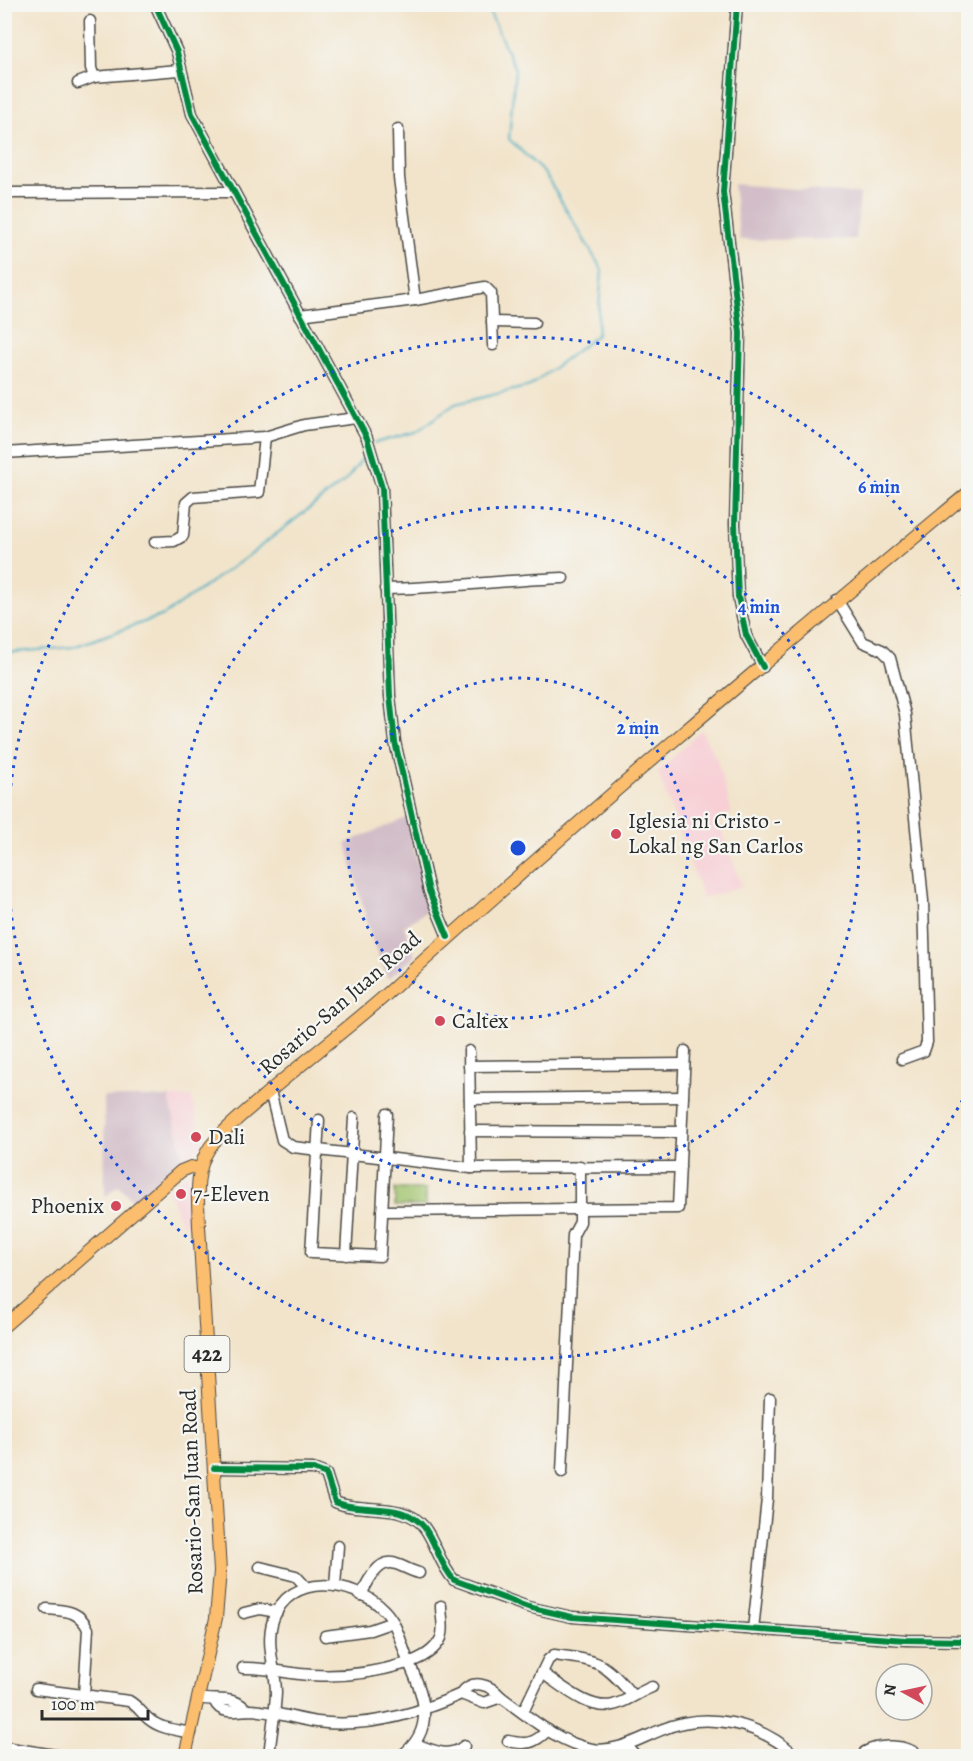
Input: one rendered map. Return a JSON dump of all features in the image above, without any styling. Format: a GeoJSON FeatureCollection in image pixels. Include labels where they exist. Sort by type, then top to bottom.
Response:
{"type":"FeatureCollection","features":[{"type":"Feature","properties":{"kind":"main road","name":"Rosario-San Juan Road"},"geometry":{"type":"LineString","coordinates":[[185,1756],[216,1618],[219,1594],[214,1468],[199,1226],[200,1169],[212,1144],[270,1090],[383,997],[448,937],[763,667],[837,600],[969,493]]}},
{"type":"Feature","properties":{"kind":"main road"},"geometry":{"type":"LineString","coordinates":[[4,1326],[181,1171],[190,1167],[200,1169]]}},
{"type":"Feature","properties":{"kind":"street"},"geometry":{"type":"LineString","coordinates":[[155,4],[177,52],[179,70],[192,114],[367,438],[382,488],[390,696],[395,742],[429,891],[448,937]]}},
{"type":"Feature","properties":{"kind":"street"},"geometry":{"type":"LineString","coordinates":[[737,4],[723,192],[740,333],[735,524],[737,586],[746,635],[763,667]]}},
{"type":"Feature","properties":{"kind":"street"},"geometry":{"type":"LineString","coordinates":[[90,21],[91,68],[94,77]]}},
{"type":"Feature","properties":{"kind":"street"},"geometry":{"type":"LineString","coordinates":[[78,83],[94,77],[179,70]]}},
{"type":"Feature","properties":{"kind":"street"},"geometry":{"type":"LineString","coordinates":[[398,129],[399,177],[416,300]]}},
{"type":"Feature","properties":{"kind":"street"},"geometry":{"type":"LineString","coordinates":[[4,193],[234,192]]}},
{"type":"Feature","properties":{"kind":"street"},"geometry":{"type":"LineString","coordinates":[[300,315],[416,300],[484,287],[491,293],[493,345]]}},
{"type":"Feature","properties":{"kind":"street"},"geometry":{"type":"LineString","coordinates":[[492,322],[534,322]]}},
{"type":"Feature","properties":{"kind":"street"},"geometry":{"type":"LineString","coordinates":[[4,453],[265,437],[299,426],[356,418]]}},
{"type":"Feature","properties":{"kind":"street"},"geometry":{"type":"LineString","coordinates":[[154,542],[174,541],[183,536],[186,503],[193,497],[259,492],[265,437]]}},
{"type":"Feature","properties":{"kind":"street"},"geometry":{"type":"LineString","coordinates":[[386,589],[450,588],[521,579],[563,579]]}},
{"type":"Feature","properties":{"kind":"street"},"geometry":{"type":"LineString","coordinates":[[837,600],[863,642],[882,650],[890,658],[905,714],[923,901],[927,1042],[924,1051],[902,1059]]}},
{"type":"Feature","properties":{"kind":"street"},"geometry":{"type":"LineString","coordinates":[[382,1211],[678,1208],[685,1051]]}},
{"type":"Feature","properties":{"kind":"street"},"geometry":{"type":"LineString","coordinates":[[469,1052],[471,1168]]}},
{"type":"Feature","properties":{"kind":"street"},"geometry":{"type":"LineString","coordinates":[[469,1066],[684,1064]]}},
{"type":"Feature","properties":{"kind":"street"},"geometry":{"type":"LineString","coordinates":[[270,1090],[282,1140],[287,1146],[471,1168],[680,1167]]}},
{"type":"Feature","properties":{"kind":"street"},"geometry":{"type":"LineString","coordinates":[[470,1100],[683,1097]]}},
{"type":"Feature","properties":{"kind":"street"},"geometry":{"type":"LineString","coordinates":[[319,1120],[311,1253],[380,1256],[387,1114]]}},
{"type":"Feature","properties":{"kind":"street"},"geometry":{"type":"LineString","coordinates":[[346,1255],[354,1118]]}},
{"type":"Feature","properties":{"kind":"street"},"geometry":{"type":"LineString","coordinates":[[470,1131],[681,1132]]}},
{"type":"Feature","properties":{"kind":"street"},"geometry":{"type":"LineString","coordinates":[[562,1472],[573,1236],[580,1222],[580,1166]]}},
{"type":"Feature","properties":{"kind":"street"},"geometry":{"type":"LineString","coordinates":[[753,1630],[767,1498],[770,1398]]}},
{"type":"Feature","properties":{"kind":"street"},"geometry":{"type":"LineString","coordinates":[[214,1468],[313,1469],[326,1474],[335,1502],[346,1506],[377,1508],[405,1514],[423,1526],[454,1580],[528,1607],[572,1617],[906,1640],[969,1641]]}},
{"type":"Feature","properties":{"kind":"street"},"geometry":{"type":"LineString","coordinates":[[334,1586],[338,1546]]}},
{"type":"Feature","properties":{"kind":"street"},"geometry":{"type":"LineString","coordinates":[[361,1595],[378,1568],[387,1563],[395,1563],[419,1573]]}},
{"type":"Feature","properties":{"kind":"street"},"geometry":{"type":"LineString","coordinates":[[261,1567],[297,1576],[306,1587]]}},
{"type":"Feature","properties":{"kind":"street"},"geometry":{"type":"LineString","coordinates":[[269,1756],[276,1691],[270,1644],[277,1612],[293,1593],[306,1587],[334,1586],[361,1595],[384,1610],[393,1622],[423,1693],[425,1710],[416,1744],[401,1756]]}},
{"type":"Feature","properties":{"kind":"street"},"geometry":{"type":"LineString","coordinates":[[243,1668],[345,1676],[375,1672],[409,1662],[424,1656],[440,1639],[443,1629],[441,1606]]}},
{"type":"Feature","properties":{"kind":"street"},"geometry":{"type":"LineString","coordinates":[[47,1609],[75,1612],[83,1619],[88,1629],[84,1695]]}},
{"type":"Feature","properties":{"kind":"street"},"geometry":{"type":"LineString","coordinates":[[244,1613],[260,1609],[277,1612]]}},
{"type":"Feature","properties":{"kind":"street"},"geometry":{"type":"LineString","coordinates":[[325,1636],[370,1630],[393,1622]]}},
{"type":"Feature","properties":{"kind":"street"},"geometry":{"type":"LineString","coordinates":[[523,1712],[548,1660],[554,1655],[595,1660],[609,1668],[632,1695]]}},
{"type":"Feature","properties":{"kind":"street"},"geometry":{"type":"LineString","coordinates":[[542,1673],[591,1704],[615,1705],[652,1687]]}},
{"type":"Feature","properties":{"kind":"street"},"geometry":{"type":"LineString","coordinates":[[199,1698],[215,1702],[232,1700],[247,1710],[274,1715],[320,1722],[359,1723],[425,1710],[476,1684],[487,1686],[548,1730],[574,1744],[593,1750],[626,1745],[683,1723],[718,1720],[751,1728],[780,1741],[796,1756]]}},
{"type":"Feature","properties":{"kind":"street"},"geometry":{"type":"LineString","coordinates":[[36,1689],[129,1701],[140,1707],[150,1720],[166,1728],[191,1733]]}},
{"type":"Feature","properties":{"kind":"street"},"geometry":{"type":"LineString","coordinates":[[460,1694],[484,1703],[501,1698]]}},
{"type":"Feature","properties":{"kind":"street"},"geometry":{"type":"LineString","coordinates":[[508,1741],[527,1745],[537,1742],[548,1730]]}},
{"type":"Feature","properties":{"kind":"street"},"geometry":{"type":"LineString","coordinates":[[416,1744],[435,1752],[449,1753],[464,1746]]}},
{"type":"Feature","properties":{"kind":"street"},"geometry":{"type":"LineString","coordinates":[[626,1745],[636,1756]]}},
{"type":"Feature","properties":{"kind":"street"},"geometry":{"type":"LineString","coordinates":[[866,1756],[865,1752],[874,1746],[911,1749],[919,1756]]}},
{"type":"Feature","properties":{"kind":"street"},"geometry":{"type":"LineString","coordinates":[[4,1747],[37,1755],[61,1756]]}},
{"type":"Feature","properties":{"kind":"shaded area"},"geometry":{"type":"Polygon","coordinates":[[[733,184],[860,194],[856,239],[740,240],[733,184]]]}},
{"type":"Feature","properties":{"kind":"shaded area"},"geometry":{"type":"Polygon","coordinates":[[[701,730],[717,760],[732,813],[717,817],[742,887],[703,898],[658,772],[701,730]]]}},
{"type":"Feature","properties":{"kind":"shaded area"},"geometry":{"type":"Polygon","coordinates":[[[406,818],[430,909],[404,926],[415,956],[388,979],[372,940],[346,843],[406,818]]]}},
{"type":"Feature","properties":{"kind":"shaded area"},"geometry":{"type":"Polygon","coordinates":[[[104,1097],[169,1097],[184,1160],[133,1201],[119,1185],[105,1197],[104,1097]]]}},
{"type":"Feature","properties":{"kind":"shaded area"},"geometry":{"type":"Polygon","coordinates":[[[169,1097],[192,1097],[202,1145],[184,1160],[169,1097]]]}},
{"type":"Feature","properties":{"kind":"shaded area"},"geometry":{"type":"Polygon","coordinates":[[[190,1171],[192,1223],[182,1225],[168,1189],[190,1171]]]}},
{"type":"Feature","properties":{"kind":"green space"},"geometry":{"type":"Polygon","coordinates":[[[395,1189],[426,1189],[426,1206],[395,1206],[395,1189]]]}},
{"type":"Feature","properties":{"kind":"waterway"},"geometry":{"type":"LineString","coordinates":[[375,443],[416,432],[455,404],[530,386],[597,335],[602,270],[545,174],[509,139],[515,69],[486,4]]}},
{"type":"Feature","properties":{"kind":"waterway"},"geometry":{"type":"LineString","coordinates":[[4,653],[73,647],[164,615],[244,559],[346,480],[367,453]]}},
{"type":"Feature","properties":{"kind":"cycle path"},"geometry":{"type":"LineString","coordinates":[[155,4],[177,52],[192,114],[367,438],[382,488],[390,696],[395,742],[429,891],[448,937]]}},
{"type":"Feature","properties":{"kind":"cycle path"},"geometry":{"type":"LineString","coordinates":[[737,4],[723,192],[740,333],[735,524],[738,597],[746,635],[763,667]]}},
{"type":"Feature","properties":{"kind":"cycle path"},"geometry":{"type":"LineString","coordinates":[[214,1468],[313,1469],[326,1474],[335,1502],[405,1513],[424,1527],[445,1568],[454,1580],[528,1607],[572,1617],[906,1640],[968,1641]]}},
{"type":"Feature","properties":{"kind":"place","name":"Iglesia ni Cristo - Lokal ng San Carlos"},"geometry":{"type":"Point","coordinates":[616,834]}},
{"type":"Feature","properties":{"kind":"place","name":"Caltex"},"geometry":{"type":"Point","coordinates":[440,1021]}},
{"type":"Feature","properties":{"kind":"place","name":"Dali"},"geometry":{"type":"Point","coordinates":[196,1137]}},
{"type":"Feature","properties":{"kind":"place","name":"7-Eleven"},"geometry":{"type":"Point","coordinates":[181,1194]}},
{"type":"Feature","properties":{"kind":"place","name":"Phoenix"},"geometry":{"type":"Point","coordinates":[116,1206]}}]}
